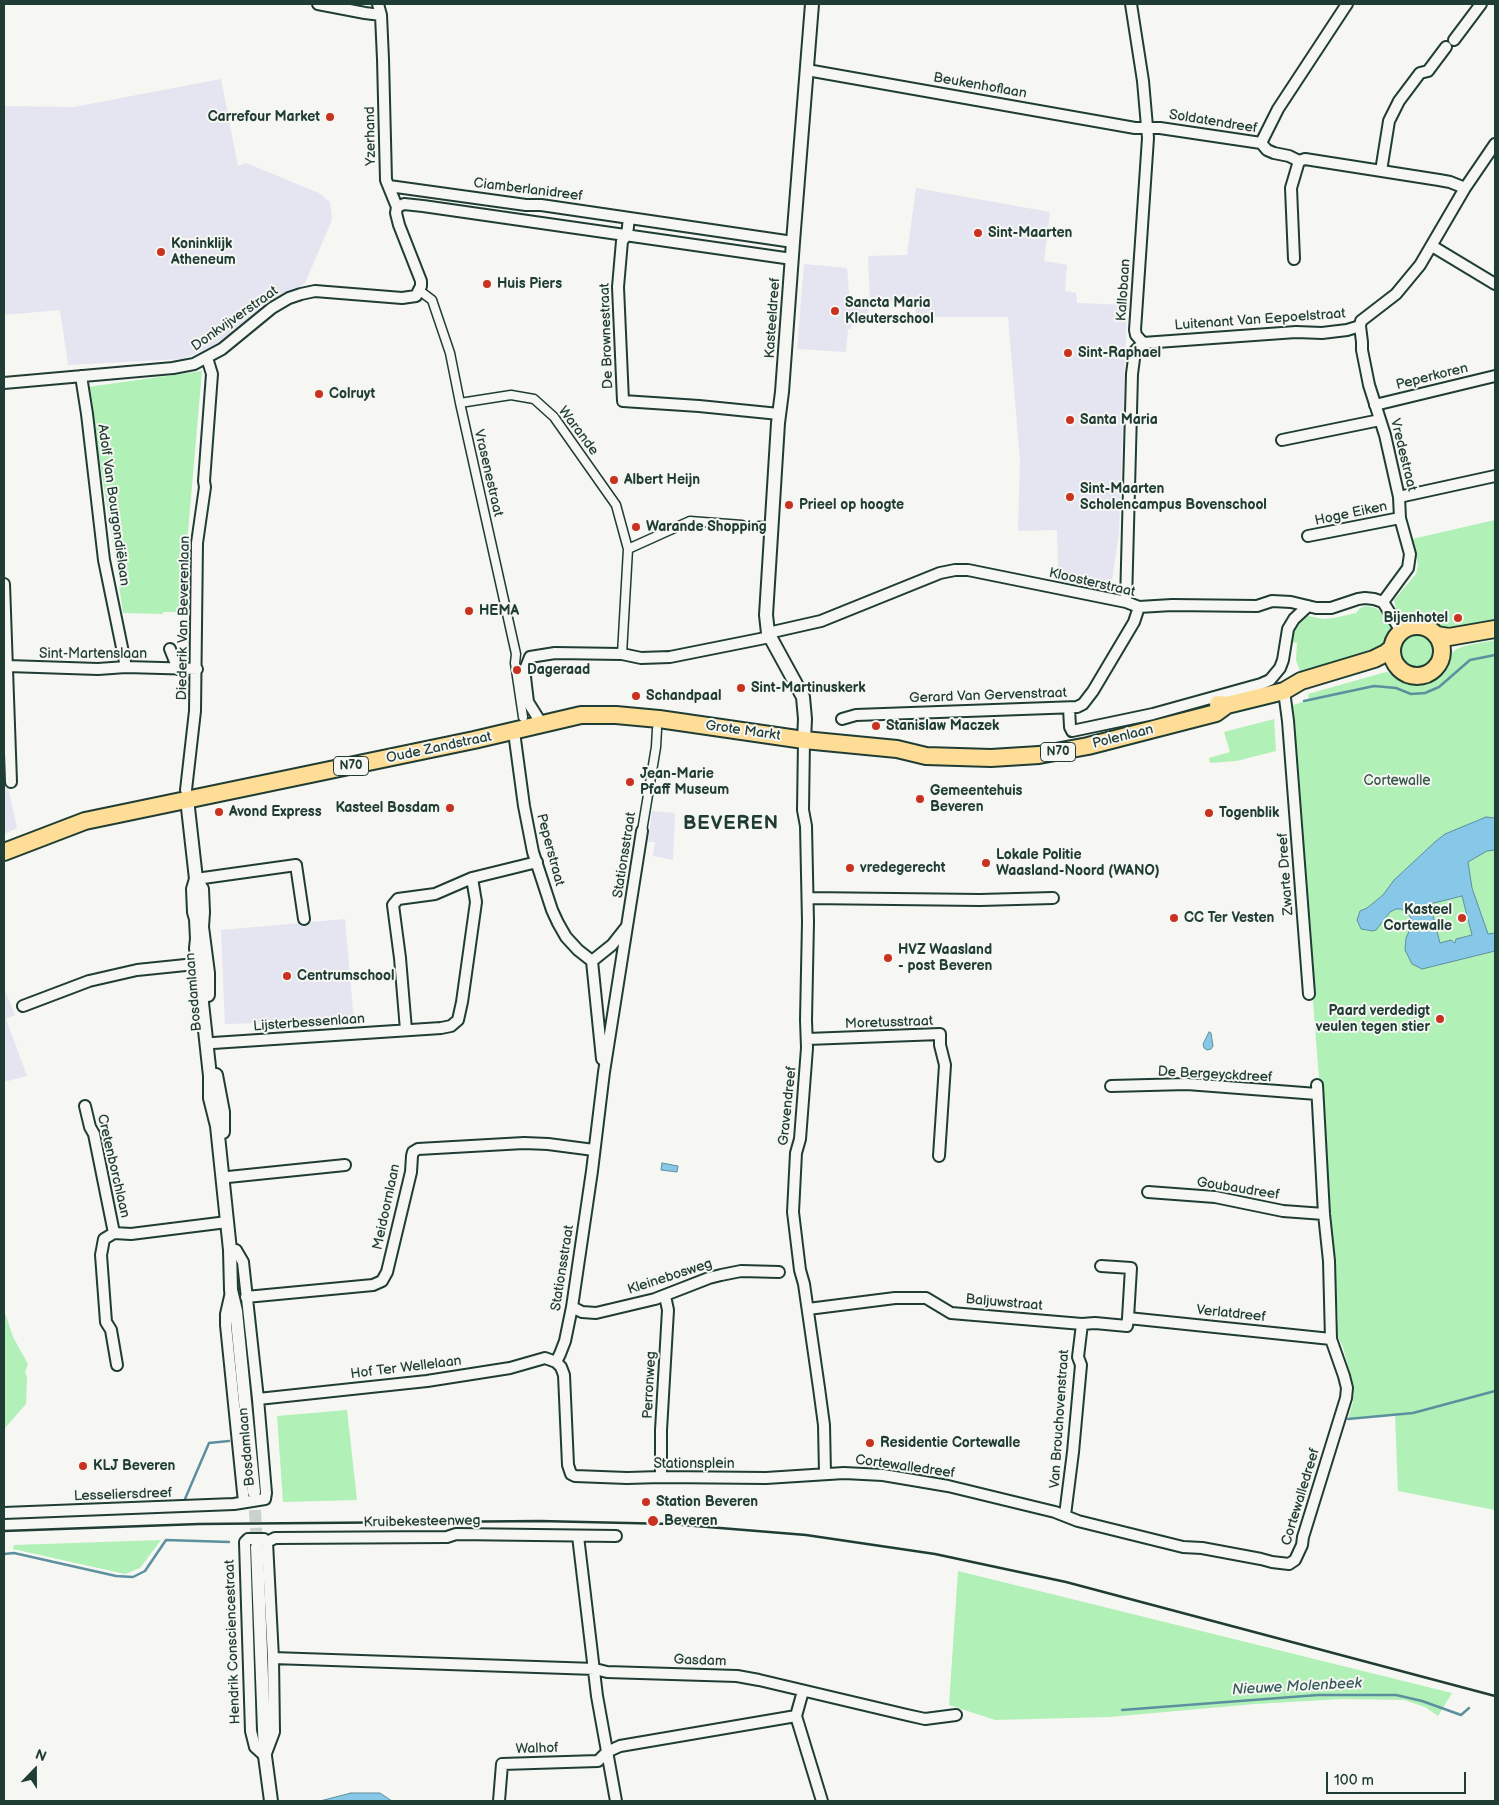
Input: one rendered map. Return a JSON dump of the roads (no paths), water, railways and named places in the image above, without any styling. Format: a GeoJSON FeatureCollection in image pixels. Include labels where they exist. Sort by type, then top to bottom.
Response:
{"type":"FeatureCollection","features":[{"type":"Feature","properties":{"kind":"main road"},"geometry":{"type":"LineString","coordinates":[[1398,668],[1393,658],[1393,641],[1407,627],[1420,626],[1432,630],[1442,645],[1442,655]]}},
{"type":"Feature","properties":{"kind":"main road"},"geometry":{"type":"LineString","coordinates":[[1437,635],[1449,637],[1495,629]]}},
{"type":"Feature","properties":{"kind":"main road","name":"N70"},"geometry":{"type":"LineString","coordinates":[[1284,691],[1304,690],[1377,669],[1398,668],[1410,676],[1424,676],[1436,668],[1442,655],[1454,647],[1464,643],[1495,638]]}},
{"type":"Feature","properties":{"kind":"main road","name":"Polenlaan"},"geometry":{"type":"LineString","coordinates":[[804,740],[897,749],[928,747],[990,749],[1028,747],[1115,732],[1214,704],[1228,705],[1284,691],[1301,681],[1374,659],[1392,648]]}},
{"type":"Feature","properties":{"kind":"main road","name":"Grote Markt"},"geometry":{"type":"LineString","coordinates":[[522,724],[573,716],[602,714],[642,717],[804,740]]}},
{"type":"Feature","properties":{"kind":"main road","name":"Oude Zandstraat"},"geometry":{"type":"LineString","coordinates":[[6,851],[85,820],[187,794],[522,724]]}},
{"type":"Feature","properties":{"kind":"street"},"geometry":{"type":"LineString","coordinates":[[318,4],[364,14],[381,15]]}},
{"type":"Feature","properties":{"kind":"street","name":"Yzerhand"},"geometry":{"type":"LineString","coordinates":[[378,4],[381,15],[386,180],[397,207],[397,220],[421,281],[420,291]]}},
{"type":"Feature","properties":{"kind":"street","name":"Kasteeldreef"},"geometry":{"type":"LineString","coordinates":[[769,635],[766,625],[766,603],[779,414],[812,4]]}},
{"type":"Feature","properties":{"kind":"street","name":"Kallobaan"},"geometry":{"type":"LineString","coordinates":[[1131,4],[1143,81],[1147,128],[1136,330],[1136,335],[1143,343]]}},
{"type":"Feature","properties":{"kind":"street"},"geometry":{"type":"LineString","coordinates":[[1261,143],[1278,109],[1348,4]]}},
{"type":"Feature","properties":{"kind":"street"},"geometry":{"type":"LineString","coordinates":[[1382,171],[1389,121],[1399,101],[1420,73],[1428,71],[1481,4]]}},
{"type":"Feature","properties":{"kind":"street","name":"Beukenhoflaan"},"geometry":{"type":"LineString","coordinates":[[807,70],[1135,128],[1147,128]]}},
{"type":"Feature","properties":{"kind":"street","name":"Soldatendreef"},"geometry":{"type":"LineString","coordinates":[[1147,128],[1160,128],[1261,143],[1267,150],[1299,161],[1305,159],[1450,182],[1465,188]]}},
{"type":"Feature","properties":{"kind":"street","name":"Luitenant Van Eepoelstraat"},"geometry":{"type":"LineString","coordinates":[[1143,343],[1296,332],[1322,333],[1347,330],[1360,326],[1361,322],[1396,294],[1408,281],[1432,246],[1465,188],[1495,144]]}},
{"type":"Feature","properties":{"kind":"street"},"geometry":{"type":"LineString","coordinates":[[1294,259],[1291,188],[1299,161]]}},
{"type":"Feature","properties":{"kind":"street","name":"Ciamberlanidreef"},"geometry":{"type":"LineString","coordinates":[[389,186],[526,205],[541,205],[793,242]]}},
{"type":"Feature","properties":{"kind":"street"},"geometry":{"type":"LineString","coordinates":[[423,190],[418,198],[423,206]]}},
{"type":"Feature","properties":{"kind":"street"},"geometry":{"type":"LineString","coordinates":[[397,207],[404,204],[423,206],[792,259]]}},
{"type":"Feature","properties":{"kind":"street"},"geometry":{"type":"LineString","coordinates":[[627,235],[630,218]]}},
{"type":"Feature","properties":{"kind":"street","name":"De Brownestraat"},"geometry":{"type":"LineString","coordinates":[[627,235],[622,241],[618,287],[623,401],[779,414]]}},
{"type":"Feature","properties":{"kind":"street"},"geometry":{"type":"LineString","coordinates":[[769,256],[773,246],[771,238]]}},
{"type":"Feature","properties":{"kind":"street"},"geometry":{"type":"LineString","coordinates":[[1432,246],[1495,284]]}},
{"type":"Feature","properties":{"kind":"street","name":"Donkvijverstraat"},"geometry":{"type":"LineString","coordinates":[[4,383],[173,368],[194,364],[222,349],[272,308],[289,298],[301,294],[315,291],[410,298],[416,296],[420,291]]}},
{"type":"Feature","properties":{"kind":"street","name":"Vrasenestraat"},"geometry":{"type":"LineString","coordinates":[[420,291],[432,300],[450,353],[516,654]]}},
{"type":"Feature","properties":{"kind":"street","name":"Vredestraat"},"geometry":{"type":"LineString","coordinates":[[1360,326],[1368,385],[1380,420],[1399,497],[1400,518],[1410,560],[1408,568],[1383,602]]}},
{"type":"Feature","properties":{"kind":"street"},"geometry":{"type":"LineString","coordinates":[[1126,602],[1132,374],[1135,351],[1143,343]]}},
{"type":"Feature","properties":{"kind":"street","name":"Diederik Van Beverenlaan"},"geometry":{"type":"LineString","coordinates":[[187,794],[196,669],[198,568],[196,551],[205,487],[212,374],[207,358]]}},
{"type":"Feature","properties":{"kind":"street","name":"Adolf Van Bourgondiëlaan"},"geometry":{"type":"LineString","coordinates":[[81,376],[104,560],[126,667]]}},
{"type":"Feature","properties":{"kind":"street","name":"Peperkoren"},"geometry":{"type":"LineString","coordinates":[[1375,405],[1495,376]]}},
{"type":"Feature","properties":{"kind":"street","name":"Warande"},"geometry":{"type":"LineString","coordinates":[[460,403],[511,395],[534,399],[554,417],[616,505],[628,549],[622,654]]}},
{"type":"Feature","properties":{"kind":"street"},"geometry":{"type":"LineString","coordinates":[[1282,440],[1380,420]]}},
{"type":"Feature","properties":{"kind":"street","name":"Hoge Eiken"},"geometry":{"type":"LineString","coordinates":[[1399,497],[1495,476]]}},
{"type":"Feature","properties":{"kind":"street","name":"Hoge Eiken"},"geometry":{"type":"LineString","coordinates":[[1308,536],[1400,518]]}},
{"type":"Feature","properties":{"kind":"street"},"geometry":{"type":"LineString","coordinates":[[628,549],[690,521],[742,525]]}},
{"type":"Feature","properties":{"kind":"street"},"geometry":{"type":"LineString","coordinates":[[759,526],[772,527]]}},
{"type":"Feature","properties":{"kind":"street","name":"Kloosterstraat"},"geometry":{"type":"LineString","coordinates":[[769,635],[821,621],[940,573],[955,570],[968,570],[1126,602],[1139,607],[1172,605],[1257,606],[1272,601],[1331,608],[1365,598],[1383,602]]}},
{"type":"Feature","properties":{"kind":"street"},"geometry":{"type":"LineString","coordinates":[[4,584],[11,782]]}},
{"type":"Feature","properties":{"kind":"street"},"geometry":{"type":"LineString","coordinates":[[1383,602],[1401,631]]}},
{"type":"Feature","properties":{"kind":"street","name":"Polenlaan"},"geometry":{"type":"LineString","coordinates":[[1069,708],[1072,732],[1145,716],[1261,684],[1270,680],[1280,668],[1288,629],[1294,619],[1308,606]]}},
{"type":"Feature","properties":{"kind":"street","name":"Gerard Van Gervenstraat"},"geometry":{"type":"LineString","coordinates":[[842,719],[856,715],[1077,707],[1083,704],[1093,691],[1134,622],[1139,607]]}},
{"type":"Feature","properties":{"kind":"street"},"geometry":{"type":"LineString","coordinates":[[522,724],[515,663],[516,654],[530,658],[555,653],[622,654],[641,658],[670,657],[769,635],[803,697],[804,740]]}},
{"type":"Feature","properties":{"kind":"street"},"geometry":{"type":"LineString","coordinates":[[170,649],[178,668]]}},
{"type":"Feature","properties":{"kind":"street"},"geometry":{"type":"LineString","coordinates":[[522,724],[528,702],[525,677],[526,667],[530,658]]}},
{"type":"Feature","properties":{"kind":"street","name":"Sint-Martenslaan"},"geometry":{"type":"LineString","coordinates":[[8,666],[98,669],[126,667],[196,669]]}},
{"type":"Feature","properties":{"kind":"street","name":"Zwarte Dreef"},"geometry":{"type":"LineString","coordinates":[[1284,691],[1288,721],[1309,994]]}},
{"type":"Feature","properties":{"kind":"street","name":"Peperstraat"},"geometry":{"type":"LineString","coordinates":[[522,724],[524,806],[533,852],[558,923],[578,950],[592,961]]}},
{"type":"Feature","properties":{"kind":"street","name":"Stationsstraat"},"geometry":{"type":"LineString","coordinates":[[556,1362],[565,1341],[572,1307],[604,1072],[616,1030],[628,926],[658,729]]}},
{"type":"Feature","properties":{"kind":"street","name":"Gravendreef"},"geometry":{"type":"LineString","coordinates":[[804,740],[803,810],[806,826],[808,898],[807,1039],[800,1139],[796,1153],[793,1212],[824,1426],[826,1474]]}},
{"type":"Feature","properties":{"kind":"street","name":"Bosdamlaan"},"geometry":{"type":"LineString","coordinates":[[187,794],[196,879],[193,888],[194,912],[218,1087],[216,1126],[254,1492]]}},
{"type":"Feature","properties":{"kind":"street"},"geometry":{"type":"LineString","coordinates":[[406,1030],[400,958],[393,906],[398,899],[435,894],[472,878],[537,862]]}},
{"type":"Feature","properties":{"kind":"street"},"geometry":{"type":"LineString","coordinates":[[196,879],[296,865],[304,919]]}},
{"type":"Feature","properties":{"kind":"street","name":"Lijsterbessenlaan"},"geometry":{"type":"LineString","coordinates":[[213,1043],[451,1026],[458,1020],[462,1002],[476,902],[472,878]]}},
{"type":"Feature","properties":{"kind":"street"},"geometry":{"type":"LineString","coordinates":[[808,898],[980,900],[1052,898]]}},
{"type":"Feature","properties":{"kind":"street"},"geometry":{"type":"LineString","coordinates":[[592,961],[612,944],[628,926]]}},
{"type":"Feature","properties":{"kind":"street","name":"Stationsstraat"},"geometry":{"type":"LineString","coordinates":[[592,961],[604,1072]]}},
{"type":"Feature","properties":{"kind":"street"},"geometry":{"type":"LineString","coordinates":[[23,1006],[89,981],[137,970],[202,963]]}},
{"type":"Feature","properties":{"kind":"street","name":"Bosdamlaan"},"geometry":{"type":"LineString","coordinates":[[202,963],[210,1076],[222,1129],[236,1250],[239,1291],[236,1311]]}},
{"type":"Feature","properties":{"kind":"street"},"geometry":{"type":"LineString","coordinates":[[599,1029],[616,1030]]}},
{"type":"Feature","properties":{"kind":"street","name":"Moretusstraat"},"geometry":{"type":"LineString","coordinates":[[807,1039],[940,1034],[940,1045],[945,1065],[939,1156]]}},
{"type":"Feature","properties":{"kind":"street","name":"De Bergeyckdreef"},"geometry":{"type":"LineString","coordinates":[[1111,1086],[1187,1084],[1317,1090]]}},
{"type":"Feature","properties":{"kind":"street","name":"Cortewalledreef"},"geometry":{"type":"LineString","coordinates":[[826,1474],[844,1472],[883,1475],[925,1482],[1065,1515],[1078,1521],[1184,1547],[1202,1548],[1289,1564],[1295,1560],[1302,1545],[1346,1398],[1347,1388],[1331,1338],[1329,1260],[1324,1214],[1317,1090]]}},
{"type":"Feature","properties":{"kind":"street","name":"Cretenborchlaan"},"geometry":{"type":"LineString","coordinates":[[85,1106],[90,1127],[94,1134],[114,1233]]}},
{"type":"Feature","properties":{"kind":"street","name":"Meidoornlaan"},"geometry":{"type":"LineString","coordinates":[[246,1297],[374,1285],[382,1281],[387,1272],[411,1172],[413,1152],[418,1149],[524,1143],[594,1150]]}},
{"type":"Feature","properties":{"kind":"street"},"geometry":{"type":"LineString","coordinates":[[228,1177],[345,1165]]}},
{"type":"Feature","properties":{"kind":"street","name":"Goubaudreef"},"geometry":{"type":"LineString","coordinates":[[1148,1192],[1215,1197],[1283,1211],[1324,1214]]}},
{"type":"Feature","properties":{"kind":"street","name":"Cretenborchlaan"},"geometry":{"type":"LineString","coordinates":[[117,1365],[110,1330],[106,1322],[101,1255],[104,1239],[114,1233],[131,1234],[226,1222]]}},
{"type":"Feature","properties":{"kind":"street","name":"Bosdamlaan"},"geometry":{"type":"LineString","coordinates":[[232,1290],[226,1314],[226,1325],[244,1502],[265,1499],[266,1494],[243,1262],[236,1250]]}},
{"type":"Feature","properties":{"kind":"street"},"geometry":{"type":"LineString","coordinates":[[1101,1266],[1131,1268],[1128,1318]]}},
{"type":"Feature","properties":{"kind":"street","name":"Kleinebosweg"},"geometry":{"type":"LineString","coordinates":[[572,1307],[582,1312],[596,1313],[665,1296],[721,1275],[741,1271],[779,1272]]}},
{"type":"Feature","properties":{"kind":"street","name":"Perronweg"},"geometry":{"type":"LineString","coordinates":[[661,1477],[661,1430],[668,1310],[665,1296]]}},
{"type":"Feature","properties":{"kind":"street","name":"Baljuwstraat"},"geometry":{"type":"LineString","coordinates":[[808,1310],[896,1298],[926,1298],[951,1313],[1082,1324]]}},
{"type":"Feature","properties":{"kind":"street","name":"Verlatdreef"},"geometry":{"type":"LineString","coordinates":[[1082,1324],[1127,1326],[1128,1318],[1331,1338]]}},
{"type":"Feature","properties":{"kind":"street","name":"Van Brouchovenstraat"},"geometry":{"type":"LineString","coordinates":[[1065,1515],[1081,1365],[1078,1357],[1082,1324]]}},
{"type":"Feature","properties":{"kind":"street","name":"Hof Ter Wellelaan"},"geometry":{"type":"LineString","coordinates":[[258,1399],[426,1381],[510,1368],[545,1358],[556,1362]]}},
{"type":"Feature","properties":{"kind":"street","name":"Stationsplein"},"geometry":{"type":"LineString","coordinates":[[556,1362],[561,1367],[564,1375],[568,1465],[571,1474],[575,1476],[766,1478],[826,1474]]}},
{"type":"Feature","properties":{"kind":"street","name":"Lesseliersdreef"},"geometry":{"type":"LineString","coordinates":[[4,1513],[244,1502]]}},
{"type":"Feature","properties":{"kind":"street","name":"Kruibekesteenweg"},"geometry":{"type":"LineString","coordinates":[[262,1544],[275,1538],[447,1537],[456,1534],[616,1536]]}},
{"type":"Feature","properties":{"kind":"street"},"geometry":{"type":"LineString","coordinates":[[578,1536],[597,1696],[616,1801]]}},
{"type":"Feature","properties":{"kind":"street","name":"Hendrik Consciencestraat"},"geometry":{"type":"LineString","coordinates":[[262,1544],[273,1658],[274,1732],[265,1756]]}},
{"type":"Feature","properties":{"kind":"street","name":"Hendrik Consciencestraat"},"geometry":{"type":"LineString","coordinates":[[262,1544],[265,1756],[271,1801]]}},
{"type":"Feature","properties":{"kind":"street"},"geometry":{"type":"LineString","coordinates":[[273,1658],[595,1669]]}},
{"type":"Feature","properties":{"kind":"street","name":"Gasdam"},"geometry":{"type":"LineString","coordinates":[[595,1669],[607,1672],[737,1676],[925,1719],[956,1715]]}},
{"type":"Feature","properties":{"kind":"street"},"geometry":{"type":"LineString","coordinates":[[803,1691],[796,1716],[822,1801]]}},
{"type":"Feature","properties":{"kind":"street"},"geometry":{"type":"LineString","coordinates":[[608,1752],[620,1746],[796,1716]]}},
{"type":"Feature","properties":{"kind":"street","name":"Walhof"},"geometry":{"type":"LineString","coordinates":[[500,1801],[502,1764],[598,1761],[608,1752]]}},
{"type":"Feature","properties":{"kind":"water"},"geometry":{"type":"Polygon","coordinates":[[[1486,817],[1495,818],[1495,850],[1487,851],[1468,862],[1472,888],[1488,934],[1495,933],[1495,951],[1422,969],[1412,964],[1405,950],[1406,938],[1411,927],[1411,918],[1408,914],[1401,909],[1396,909],[1390,912],[1376,930],[1373,931],[1361,929],[1357,920],[1360,911],[1367,908],[1383,895],[1394,880],[1445,834],[1486,817]],[[1462,896],[1430,904],[1440,943],[1451,940],[1455,943],[1456,939],[1472,935],[1462,896]]]}},
{"type":"Feature","properties":{"kind":"water"},"geometry":{"type":"Polygon","coordinates":[[[1209,1032],[1211,1033],[1213,1046],[1207,1050],[1203,1044],[1209,1032]]]}},
{"type":"Feature","properties":{"kind":"water"},"geometry":{"type":"Polygon","coordinates":[[[662,1163],[678,1166],[677,1172],[661,1170],[662,1163]]]}},
{"type":"Feature","properties":{"kind":"water"},"geometry":{"type":"Polygon","coordinates":[[[351,1793],[380,1793],[392,1801],[320,1801],[351,1793]]]}},
{"type":"Feature","properties":{"kind":"waterway"},"geometry":{"type":"LineString","coordinates":[[1304,701],[1374,686],[1396,688],[1411,694],[1425,693],[1439,687],[1470,660],[1495,655]]}},
{"type":"Feature","properties":{"kind":"waterway"},"geometry":{"type":"LineString","coordinates":[[1348,1419],[1413,1413],[1495,1391]]}},
{"type":"Feature","properties":{"kind":"waterway"},"geometry":{"type":"LineString","coordinates":[[185,1499],[209,1443],[229,1441]]}},
{"type":"Feature","properties":{"kind":"waterway"},"geometry":{"type":"LineString","coordinates":[[4,1554],[14,1553],[116,1576],[133,1577],[145,1571],[166,1540],[229,1542]]}},
{"type":"Feature","properties":{"kind":"waterway","name":"Nieuwe Molenbeek"},"geometry":{"type":"LineString","coordinates":[[1122,1710],[1318,1695],[1396,1695],[1422,1701],[1461,1715],[1469,1708]]}},
{"type":"Feature","properties":{"kind":"tunnel"},"geometry":{"type":"LineString","coordinates":[[742,525],[759,526]]}},
{"type":"Feature","properties":{"kind":"tunnel"},"geometry":{"type":"LineString","coordinates":[[254,1492],[257,1547]]}},
{"type":"Feature","properties":{"kind":"railway"},"geometry":{"type":"LineString","coordinates":[[4,1531],[199,1524],[540,1521],[671,1524],[806,1535],[935,1554],[1066,1582],[1495,1696]]}},
{"type":"Feature","properties":{"kind":"place","name":"Carrefour Market"},"geometry":{"type":"Point","coordinates":[330,117]}},
{"type":"Feature","properties":{"kind":"place","name":"Sint-Maarten"},"geometry":{"type":"Point","coordinates":[978,233]}},
{"type":"Feature","properties":{"kind":"place","name":"Koninklijk Atheneum"},"geometry":{"type":"Point","coordinates":[161,252]}},
{"type":"Feature","properties":{"kind":"place","name":"Huis Piers"},"geometry":{"type":"Point","coordinates":[487,284]}},
{"type":"Feature","properties":{"kind":"place","name":"Sancta Maria Kleuterschool"},"geometry":{"type":"Point","coordinates":[835,311]}},
{"type":"Feature","properties":{"kind":"place","name":"Sint-Raphael"},"geometry":{"type":"Point","coordinates":[1068,353]}},
{"type":"Feature","properties":{"kind":"place","name":"Colruyt"},"geometry":{"type":"Point","coordinates":[319,394]}},
{"type":"Feature","properties":{"kind":"place","name":"Santa Maria"},"geometry":{"type":"Point","coordinates":[1070,420]}},
{"type":"Feature","properties":{"kind":"place","name":"Albert Heijn"},"geometry":{"type":"Point","coordinates":[614,480]}},
{"type":"Feature","properties":{"kind":"place","name":"Sint-Maarten Scholencampus Bovenschool"},"geometry":{"type":"Point","coordinates":[1070,497]}},
{"type":"Feature","properties":{"kind":"place","name":"Prieel op hoogte"},"geometry":{"type":"Point","coordinates":[789,505]}},
{"type":"Feature","properties":{"kind":"place","name":"Warande Shopping"},"geometry":{"type":"Point","coordinates":[636,527]}},
{"type":"Feature","properties":{"kind":"place","name":"HEMA"},"geometry":{"type":"Point","coordinates":[469,611]}},
{"type":"Feature","properties":{"kind":"place","name":"Bijenhotel"},"geometry":{"type":"Point","coordinates":[1458,618]}},
{"type":"Feature","properties":{"kind":"place","name":"Dageraad"},"geometry":{"type":"Point","coordinates":[517,670]}},
{"type":"Feature","properties":{"kind":"place","name":"Sint-Martinuskerk"},"geometry":{"type":"Point","coordinates":[741,688]}},
{"type":"Feature","properties":{"kind":"place","name":"Schandpaal"},"geometry":{"type":"Point","coordinates":[636,696]}},
{"type":"Feature","properties":{"kind":"place","name":"Stanislaw Maczek"},"geometry":{"type":"Point","coordinates":[876,726]}},
{"type":"Feature","properties":{"kind":"place","name":"Jean-Marie Pfaff Museum"},"geometry":{"type":"Point","coordinates":[630,782]}},
{"type":"Feature","properties":{"kind":"place","name":"Gemeentehuis Beveren"},"geometry":{"type":"Point","coordinates":[920,799]}},
{"type":"Feature","properties":{"kind":"place","name":"Kasteel Bosdam"},"geometry":{"type":"Point","coordinates":[450,808]}},
{"type":"Feature","properties":{"kind":"place","name":"Avond Express"},"geometry":{"type":"Point","coordinates":[219,812]}},
{"type":"Feature","properties":{"kind":"place","name":"Togenblik"},"geometry":{"type":"Point","coordinates":[1209,813]}},
{"type":"Feature","properties":{"kind":"place","name":"Lokale Politie Waasland-Noord (WANO)"},"geometry":{"type":"Point","coordinates":[986,863]}},
{"type":"Feature","properties":{"kind":"place","name":"vredegerecht"},"geometry":{"type":"Point","coordinates":[850,868]}},
{"type":"Feature","properties":{"kind":"place","name":"CC Ter Vesten"},"geometry":{"type":"Point","coordinates":[1174,918]}},
{"type":"Feature","properties":{"kind":"place","name":"Kasteel Cortewalle"},"geometry":{"type":"Point","coordinates":[1462,918]}},
{"type":"Feature","properties":{"kind":"place","name":"HVZ Waasland - post Beveren"},"geometry":{"type":"Point","coordinates":[888,958]}},
{"type":"Feature","properties":{"kind":"place","name":"Centrumschool"},"geometry":{"type":"Point","coordinates":[287,976]}},
{"type":"Feature","properties":{"kind":"place","name":"Paard verdedigt veulen tegen stier"},"geometry":{"type":"Point","coordinates":[1440,1019]}},
{"type":"Feature","properties":{"kind":"place","name":"Residentie Cortewalle"},"geometry":{"type":"Point","coordinates":[870,1443]}},
{"type":"Feature","properties":{"kind":"place","name":"KLJ Beveren"},"geometry":{"type":"Point","coordinates":[83,1466]}},
{"type":"Feature","properties":{"kind":"place","name":"Station Beveren"},"geometry":{"type":"Point","coordinates":[646,1502]}},
{"type":"Feature","properties":{"kind":"place","name":"Beveren"},"geometry":{"type":"Point","coordinates":[653,1521]}},
{"type":"Feature","properties":{"kind":"district","name":"BEVEREN"},"geometry":{"type":"Point","coordinates":[731,824]}},
{"type":"Feature","properties":{"kind":"park label","name":"Cortewalle"},"geometry":{"type":"Point","coordinates":[1397,781]}}]}
